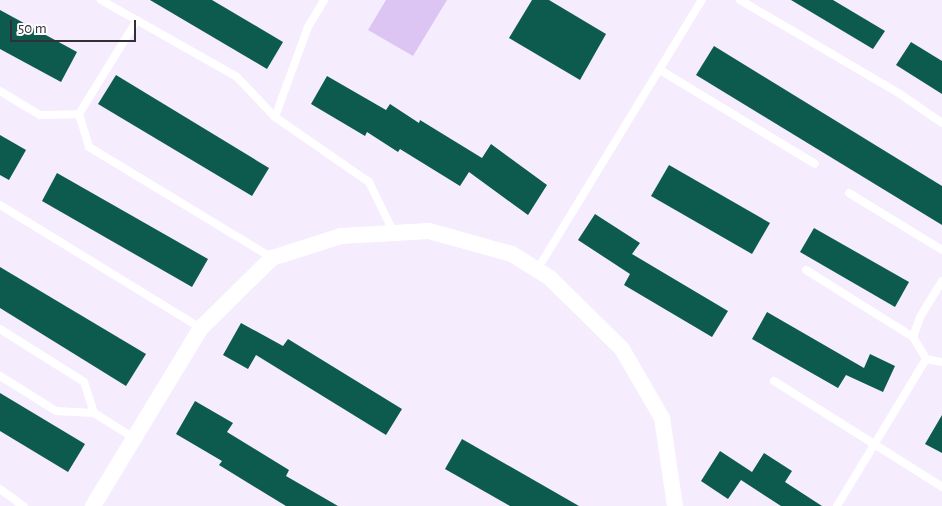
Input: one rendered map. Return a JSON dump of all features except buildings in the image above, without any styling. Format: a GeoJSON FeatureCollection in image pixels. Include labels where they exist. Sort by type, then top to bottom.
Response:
{"type":"FeatureCollection","features":[{"type":"Feature","properties":{"kind":"street"},"geometry":{"type":"LineString","coordinates":[[93,506],[201,328],[272,258],[341,236],[429,231],[512,254],[550,278],[622,349],[662,418],[675,506]]}},
{"type":"Feature","properties":{"kind":"lane"},"geometry":{"type":"LineString","coordinates":[[101,0],[237,76],[275,118],[369,182],[394,233]]}},
{"type":"Feature","properties":{"kind":"lane"},"geometry":{"type":"LineString","coordinates":[[275,118],[308,27],[324,0]]}},
{"type":"Feature","properties":{"kind":"lane"},"geometry":{"type":"LineString","coordinates":[[537,270],[702,0]]}},
{"type":"Feature","properties":{"kind":"lane"},"geometry":{"type":"LineString","coordinates":[[740,0],[900,94],[942,123]]}},
{"type":"Feature","properties":{"kind":"lane"},"geometry":{"type":"LineString","coordinates":[[137,20],[79,114],[89,147],[272,258]]}},
{"type":"Feature","properties":{"kind":"lane"},"geometry":{"type":"LineString","coordinates":[[660,70],[815,164]]}},
{"type":"Feature","properties":{"kind":"lane"},"geometry":{"type":"LineString","coordinates":[[0,91],[40,115],[79,114]]}},
{"type":"Feature","properties":{"kind":"lane"},"geometry":{"type":"LineString","coordinates":[[849,193],[942,250]]}},
{"type":"Feature","properties":{"kind":"lane"},"geometry":{"type":"LineString","coordinates":[[0,205],[201,328]]}},
{"type":"Feature","properties":{"kind":"lane"},"geometry":{"type":"LineString","coordinates":[[806,270],[913,337],[926,358],[942,362]]}},
{"type":"Feature","properties":{"kind":"lane"},"geometry":{"type":"LineString","coordinates":[[913,337],[920,317],[942,281]]}},
{"type":"Feature","properties":{"kind":"lane"},"geometry":{"type":"LineString","coordinates":[[0,329],[84,382],[94,413]]}},
{"type":"Feature","properties":{"kind":"lane"},"geometry":{"type":"LineString","coordinates":[[837,506],[926,358]]}},
{"type":"Feature","properties":{"kind":"lane"},"geometry":{"type":"LineString","coordinates":[[0,376],[56,411],[94,413],[134,438]]}},
{"type":"Feature","properties":{"kind":"lane"},"geometry":{"type":"LineString","coordinates":[[774,382],[942,487]]}},
{"type":"Feature","properties":{"kind":"lane"},"geometry":{"type":"LineString","coordinates":[[0,489],[23,506]]}},
{"type":"Feature","properties":{"kind":"shaded area"},"geometry":{"type":"Polygon","coordinates":[[[386,0],[447,0],[413,56],[368,30],[386,0]]]}}]}
